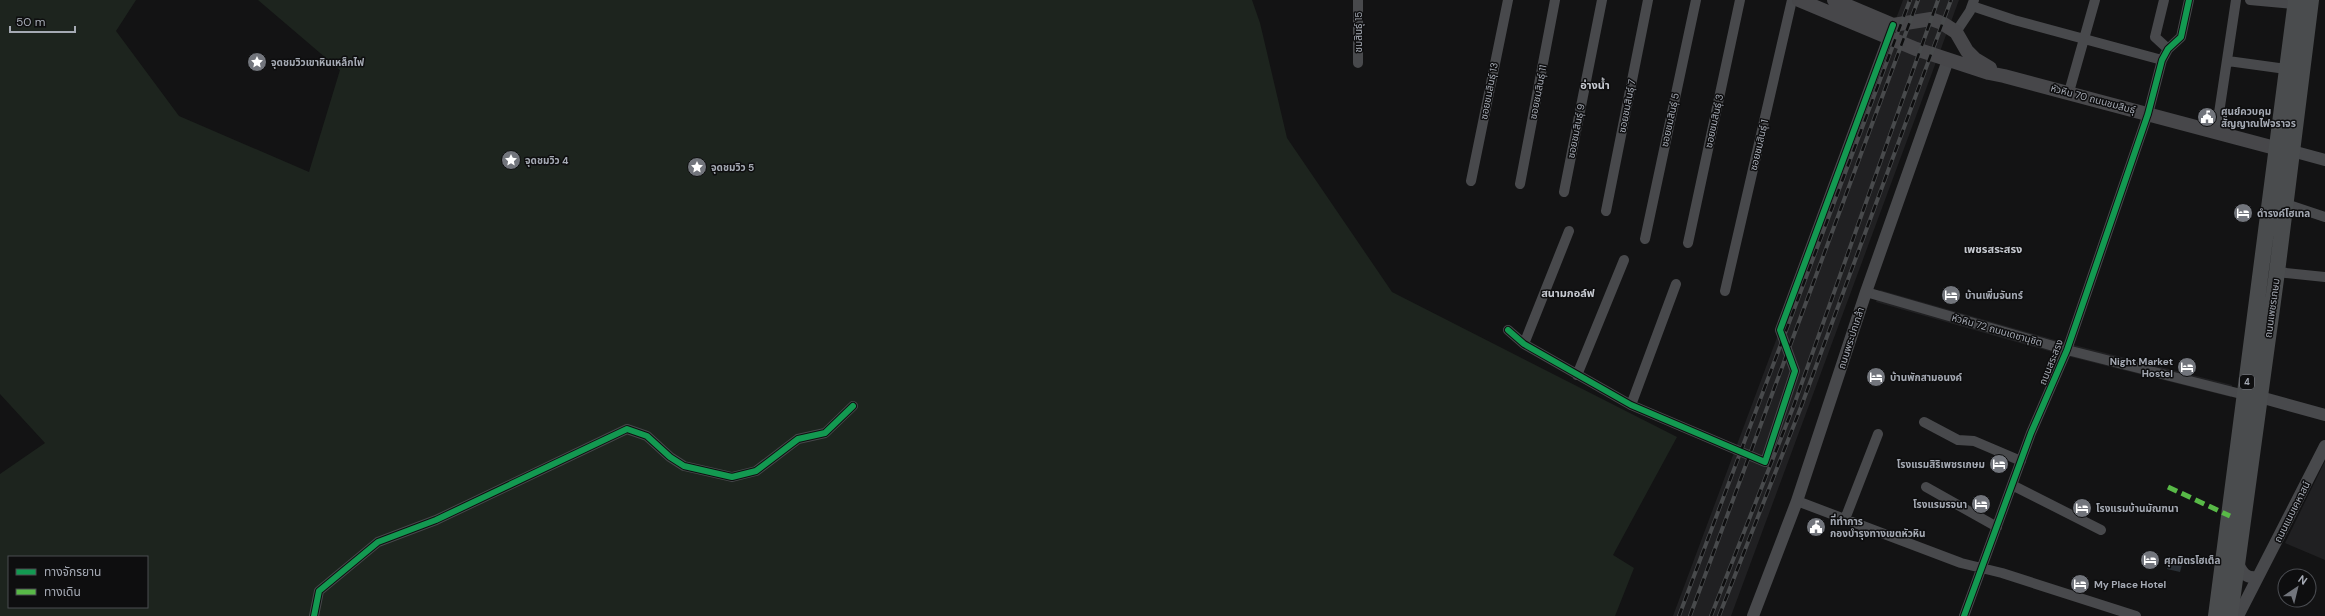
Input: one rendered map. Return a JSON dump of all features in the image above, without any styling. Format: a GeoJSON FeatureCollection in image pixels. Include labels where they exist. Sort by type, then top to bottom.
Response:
{"type":"FeatureCollection","features":[{"type":"Feature","properties":{"kind":"main road","name":"หัวหิน 70 ถนนชมสินธุ์"},"geometry":{"type":"LineString","coordinates":[[1799,0],[1890,31],[1920,21],[1938,21],[1958,35],[1967,52],[1974,59],[2004,76]]}},
{"type":"Feature","properties":{"kind":"main road","name":"หัวหิน 70 ถนนชมสินธุ์"},"geometry":{"type":"LineString","coordinates":[[1834,0],[1890,31],[1916,48],[1948,60],[1989,73],[2069,92],[2275,148]]}},
{"type":"Feature","properties":{"kind":"main road","name":"ถนนเพชรเกษม"},"geometry":{"type":"LineString","coordinates":[[2216,616],[2253,396],[2277,272],[2311,0]]}},
{"type":"Feature","properties":{"kind":"main road","name":"ถนนเพชรเกษม"},"geometry":{"type":"LineString","coordinates":[[2230,616],[2237,561],[2253,396],[2275,148],[2295,2]]}},
{"type":"Feature","properties":{"kind":"main road"},"geometry":{"type":"LineString","coordinates":[[1916,48],[1911,43],[1910,35],[1912,29],[1920,21]]}},
{"type":"Feature","properties":{"kind":"main road"},"geometry":{"type":"LineString","coordinates":[[1948,60],[1958,52],[1958,35]]}},
{"type":"Feature","properties":{"kind":"main road"},"geometry":{"type":"LineString","coordinates":[[2275,148],[2292,151]]}},
{"type":"Feature","properties":{"kind":"street","name":"ชมสินธุ์ 15"},"geometry":{"type":"LineString","coordinates":[[1358,0],[1358,63]]}},
{"type":"Feature","properties":{"kind":"street","name":"ซอยชมสินธุ์ 13"},"geometry":{"type":"LineString","coordinates":[[1471,181],[1508,0]]}},
{"type":"Feature","properties":{"kind":"street","name":"ซอยชมสินธุ์ 11"},"geometry":{"type":"LineString","coordinates":[[1520,184],[1555,0]]}},
{"type":"Feature","properties":{"kind":"street","name":"ซอยชมสินธุ์ 9"},"geometry":{"type":"LineString","coordinates":[[1564,192],[1602,0]]}},
{"type":"Feature","properties":{"kind":"street","name":"ซอยชมสินธุ์ 7"},"geometry":{"type":"LineString","coordinates":[[1606,211],[1648,0]]}},
{"type":"Feature","properties":{"kind":"street","name":"ซอยชมสินธุ์ 5"},"geometry":{"type":"LineString","coordinates":[[1645,239],[1696,0]]}},
{"type":"Feature","properties":{"kind":"street","name":"ซอยชมสินธุ์ 3"},"geometry":{"type":"LineString","coordinates":[[1688,243],[1740,0]]}},
{"type":"Feature","properties":{"kind":"street","name":"ซอยชมสินธุ์ 1"},"geometry":{"type":"LineString","coordinates":[[1725,291],[1792,0]]}},
{"type":"Feature","properties":{"kind":"street"},"geometry":{"type":"LineString","coordinates":[[2069,92],[2095,0]]}},
{"type":"Feature","properties":{"kind":"street"},"geometry":{"type":"LineString","coordinates":[[2164,0],[2156,37],[2168,49]]}},
{"type":"Feature","properties":{"kind":"street","name":"ถนนสระสรง"},"geometry":{"type":"LineString","coordinates":[[1964,616],[2021,461],[2067,350],[2148,114],[2162,60],[2168,49],[2181,37],[2189,0]]}},
{"type":"Feature","properties":{"kind":"street"},"geometry":{"type":"LineString","coordinates":[[2216,133],[2236,0]]}},
{"type":"Feature","properties":{"kind":"street"},"geometry":{"type":"LineString","coordinates":[[2250,0],[2295,2]]}},
{"type":"Feature","properties":{"kind":"street"},"geometry":{"type":"LineString","coordinates":[[1958,35],[1973,3],[2084,40],[2162,60]]}},
{"type":"Feature","properties":{"kind":"street"},"geometry":{"type":"LineString","coordinates":[[1508,330],[1524,344],[1631,405],[1765,462],[1795,371],[1780,330],[1890,31]]}},
{"type":"Feature","properties":{"kind":"street","name":"ถนนพระปกเกล้า"},"geometry":{"type":"LineString","coordinates":[[1753,616],[1798,501],[1866,292],[1948,60]]}},
{"type":"Feature","properties":{"kind":"street"},"geometry":{"type":"LineString","coordinates":[[2228,61],[2286,69]]}},
{"type":"Feature","properties":{"kind":"street"},"geometry":{"type":"LineString","coordinates":[[2292,151],[2325,160]]}},
{"type":"Feature","properties":{"kind":"street"},"geometry":{"type":"LineString","coordinates":[[2286,204],[2325,217]]}},
{"type":"Feature","properties":{"kind":"street"},"geometry":{"type":"LineString","coordinates":[[1524,344],[1569,231]]}},
{"type":"Feature","properties":{"kind":"street"},"geometry":{"type":"LineString","coordinates":[[1577,375],[1624,260]]}},
{"type":"Feature","properties":{"kind":"street"},"geometry":{"type":"LineString","coordinates":[[2277,272],[2325,277]]}},
{"type":"Feature","properties":{"kind":"street"},"geometry":{"type":"LineString","coordinates":[[1631,405],[1676,284]]}},
{"type":"Feature","properties":{"kind":"street","name":"หัวหิน 72 ถนนเดชานุชิต"},"geometry":{"type":"LineString","coordinates":[[1866,292],[2067,350],[2253,396]]}},
{"type":"Feature","properties":{"kind":"street"},"geometry":{"type":"LineString","coordinates":[[2253,396],[2325,415]]}},
{"type":"Feature","properties":{"kind":"street"},"geometry":{"type":"LineString","coordinates":[[314,616],[319,591],[378,542],[436,520],[627,429],[647,436],[670,457],[684,466],[732,477],[756,471],[798,440],[825,433],[853,406]]}},
{"type":"Feature","properties":{"kind":"street"},"geometry":{"type":"LineString","coordinates":[[1924,422],[1958,440],[1974,441],[2021,461]]}},
{"type":"Feature","properties":{"kind":"street"},"geometry":{"type":"LineString","coordinates":[[1845,519],[1878,434]]}},
{"type":"Feature","properties":{"kind":"street","name":"ถนนแนบเคหาสน์"},"geometry":{"type":"LineString","coordinates":[[2238,616],[2325,446]]}},
{"type":"Feature","properties":{"kind":"street"},"geometry":{"type":"LineString","coordinates":[[2012,485],[2101,530]]}},
{"type":"Feature","properties":{"kind":"street"},"geometry":{"type":"LineString","coordinates":[[1926,487],[1997,527]]}},
{"type":"Feature","properties":{"kind":"street"},"geometry":{"type":"LineString","coordinates":[[1798,501],[1961,563],[1982,568],[2136,616]]}},
{"type":"Feature","properties":{"kind":"street"},"geometry":{"type":"LineString","coordinates":[[2237,561],[2245,576],[2250,578],[2258,578]]}},
{"type":"Feature","properties":{"kind":"shaded area"},"geometry":{"type":"Polygon","coordinates":[[[0,0],[136,0],[116,31],[179,116],[309,172],[340,70],[258,0],[1252,0],[1260,23],[1287,138],[1392,292],[1677,437],[1613,555],[1634,568],[1615,616],[0,616],[0,474],[45,443],[0,394],[0,0]]]}},
{"type":"Feature","properties":{"kind":"shaded area"},"geometry":{"type":"Polygon","coordinates":[[[1903,0],[1959,0],[1731,616],[1673,616],[1903,0]]]}},
{"type":"Feature","properties":{"kind":"shaded area"},"geometry":{"type":"Polygon","coordinates":[[[1880,290],[2062,342],[2232,385],[2231,397],[2059,354],[1876,302],[1880,290]]]}},
{"type":"Feature","properties":{"kind":"shaded area"},"geometry":{"type":"Polygon","coordinates":[[[2325,461],[2325,560],[2285,543],[2325,461]]]}},
{"type":"Feature","properties":{"kind":"shaded area"},"geometry":{"type":"Polygon","coordinates":[[[2169,561],[2182,565],[2180,572],[2167,569],[2169,561]]]}},
{"type":"Feature","properties":{"kind":"railway"},"geometry":{"type":"LineString","coordinates":[[1679,616],[1910,0]]}},
{"type":"Feature","properties":{"kind":"railway"},"geometry":{"type":"LineString","coordinates":[[1690,616],[1918,0]]}},
{"type":"Feature","properties":{"kind":"railway"},"geometry":{"type":"LineString","coordinates":[[1711,616],[1794,405],[1938,0]]}},
{"type":"Feature","properties":{"kind":"railway"},"geometry":{"type":"LineString","coordinates":[[1719,616],[1801,407],[1951,0]]}},
{"type":"Feature","properties":{"kind":"marked path"},"geometry":{"type":"LineString","coordinates":[[2168,487],[2230,516]]}},
{"type":"Feature","properties":{"kind":"cycle path"},"geometry":{"type":"LineString","coordinates":[[1964,616],[2031,433],[2067,350],[2148,114],[2162,60],[2168,49],[2181,37],[2189,0]]}},
{"type":"Feature","properties":{"kind":"cycle path"},"geometry":{"type":"LineString","coordinates":[[1508,330],[1524,344],[1631,405],[1765,462],[1795,371],[1780,330],[1893,25]]}},
{"type":"Feature","properties":{"kind":"cycle path"},"geometry":{"type":"LineString","coordinates":[[314,616],[319,591],[378,542],[436,520],[627,429],[647,436],[670,457],[684,466],[732,477],[756,471],[798,439],[825,433],[853,406]]}},
{"type":"Feature","properties":{"kind":"place","name":"จุดชมวิวเขาหินเหล็กไฟ"},"geometry":{"type":"Point","coordinates":[257,62]}},
{"type":"Feature","properties":{"kind":"place","name":"ศูนย์ควบคุม สัญญาณไฟจราจร"},"geometry":{"type":"Point","coordinates":[2207,117]}},
{"type":"Feature","properties":{"kind":"place","name":"จุดชมวิว 4"},"geometry":{"type":"Point","coordinates":[511,160]}},
{"type":"Feature","properties":{"kind":"place","name":"จุดชมวิว 5"},"geometry":{"type":"Point","coordinates":[697,167]}},
{"type":"Feature","properties":{"kind":"place","name":"ดำรงค์โฮเทล"},"geometry":{"type":"Point","coordinates":[2243,213]}},
{"type":"Feature","properties":{"kind":"place","name":"บ้านเพิ่มจันทร์"},"geometry":{"type":"Point","coordinates":[1951,295]}},
{"type":"Feature","properties":{"kind":"place","name":"Night Market Hostel"},"geometry":{"type":"Point","coordinates":[2187,367]}},
{"type":"Feature","properties":{"kind":"place","name":"บ้านพักสามอนงค์"},"geometry":{"type":"Point","coordinates":[1876,377]}},
{"type":"Feature","properties":{"kind":"place","name":"โรงแรมสิริเพชรเกษม"},"geometry":{"type":"Point","coordinates":[1999,464]}},
{"type":"Feature","properties":{"kind":"place","name":"โรงแรมรจนา"},"geometry":{"type":"Point","coordinates":[1981,504]}},
{"type":"Feature","properties":{"kind":"place","name":"โรงแรมบ้านมัณฑนา"},"geometry":{"type":"Point","coordinates":[2082,508]}},
{"type":"Feature","properties":{"kind":"place","name":"ที่ทำการ กองบำรุงทางเขตหัวหิน"},"geometry":{"type":"Point","coordinates":[1816,527]}},
{"type":"Feature","properties":{"kind":"place","name":"ศุภมิตรโฮเต็ล"},"geometry":{"type":"Point","coordinates":[2150,560]}},
{"type":"Feature","properties":{"kind":"place","name":"My Place Hotel"},"geometry":{"type":"Point","coordinates":[2080,584]}},
{"type":"Feature","properties":{"kind":"district","name":"อ่างน้ำ"},"geometry":{"type":"Point","coordinates":[1595,85]}},
{"type":"Feature","properties":{"kind":"district","name":"เพชรสระสรง"},"geometry":{"type":"Point","coordinates":[1993,249]}},
{"type":"Feature","properties":{"kind":"district","name":"สนามกอล์ฟ"},"geometry":{"type":"Point","coordinates":[1568,293]}}]}
